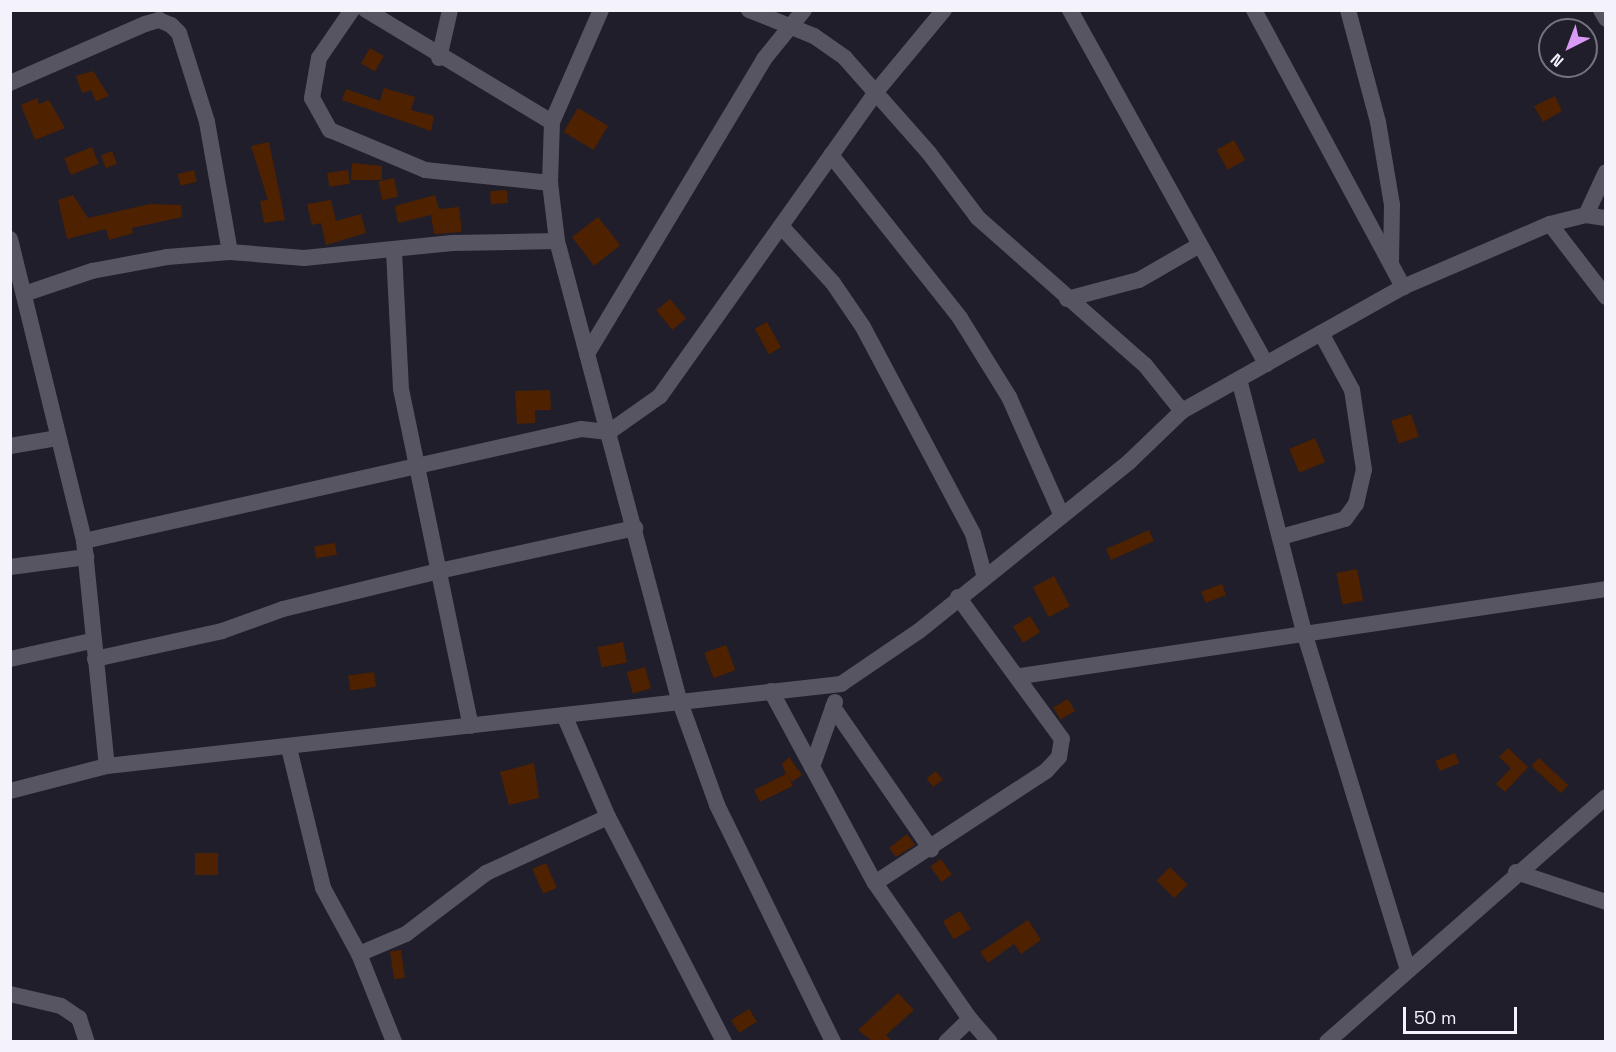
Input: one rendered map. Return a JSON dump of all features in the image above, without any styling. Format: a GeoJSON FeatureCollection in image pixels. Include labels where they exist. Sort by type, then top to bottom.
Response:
{"type":"FeatureCollection","features":[{"type":"Feature","properties":{"kind":"street"},"geometry":{"type":"LineString","coordinates":[[352,10],[319,58],[312,98],[330,130],[425,170],[550,183]]}},
{"type":"Feature","properties":{"kind":"street"},"geometry":{"type":"LineString","coordinates":[[366,10],[439,58],[552,122]]}},
{"type":"Feature","properties":{"kind":"street"},"geometry":{"type":"LineString","coordinates":[[439,58],[450,10]]}},
{"type":"Feature","properties":{"kind":"street"},"geometry":{"type":"LineString","coordinates":[[601,10],[552,122],[550,183],[557,241],[680,702],[717,805],[833,1041]]}},
{"type":"Feature","properties":{"kind":"street"},"geometry":{"type":"LineString","coordinates":[[749,10],[790,26],[844,58],[876,93],[978,218],[1067,299],[1145,364],[1182,411]]}},
{"type":"Feature","properties":{"kind":"street"},"geometry":{"type":"LineString","coordinates":[[587,354],[764,59],[804,10]]}},
{"type":"Feature","properties":{"kind":"street"},"geometry":{"type":"LineString","coordinates":[[10,567],[580,429],[609,432],[660,396],[876,93],[944,10]]}},
{"type":"Feature","properties":{"kind":"street"},"geometry":{"type":"LineString","coordinates":[[1070,10],[1198,246],[1266,364]]}},
{"type":"Feature","properties":{"kind":"street"},"geometry":{"type":"LineString","coordinates":[[1254,10],[1403,287]]}},
{"type":"Feature","properties":{"kind":"street"},"geometry":{"type":"LineString","coordinates":[[1348,10],[1378,122],[1392,205],[1391,262]]}},
{"type":"Feature","properties":{"kind":"street"},"geometry":{"type":"LineString","coordinates":[[1601,10],[1605,19]]}},
{"type":"Feature","properties":{"kind":"street"},"geometry":{"type":"LineString","coordinates":[[10,83],[145,24],[159,20],[171,25],[179,33],[207,122],[230,252]]}},
{"type":"Feature","properties":{"kind":"street"},"geometry":{"type":"LineString","coordinates":[[831,155],[960,318],[1009,397],[1061,514]]}},
{"type":"Feature","properties":{"kind":"street"},"geometry":{"type":"LineString","coordinates":[[1586,215],[1605,172]]}},
{"type":"Feature","properties":{"kind":"street"},"geometry":{"type":"LineString","coordinates":[[10,790],[107,766],[290,748],[841,684],[887,656],[984,574],[1061,514],[1182,411],[1403,287],[1550,224],[1586,215],[1605,218]]}},
{"type":"Feature","properties":{"kind":"street"},"geometry":{"type":"LineString","coordinates":[[1550,224],[1605,297]]}},
{"type":"Feature","properties":{"kind":"street"},"geometry":{"type":"LineString","coordinates":[[781,226],[833,283],[863,327],[973,534],[984,574]]}},
{"type":"Feature","properties":{"kind":"street"},"geometry":{"type":"LineString","coordinates":[[10,239],[27,293],[58,438],[85,549],[91,641],[107,766]]}},
{"type":"Feature","properties":{"kind":"street"},"geometry":{"type":"LineString","coordinates":[[27,293],[116,265],[230,252],[304,258],[394,251],[452,243],[557,241]]}},
{"type":"Feature","properties":{"kind":"street"},"geometry":{"type":"LineString","coordinates":[[1067,299],[1139,280],[1198,246]]}},
{"type":"Feature","properties":{"kind":"street"},"geometry":{"type":"LineString","coordinates":[[394,251],[401,389],[414,468],[439,571],[471,726]]}},
{"type":"Feature","properties":{"kind":"street"},"geometry":{"type":"LineString","coordinates":[[1281,537],[1344,519],[1356,504],[1364,470],[1355,398],[1321,333]]}},
{"type":"Feature","properties":{"kind":"street"},"geometry":{"type":"LineString","coordinates":[[1239,379],[1304,632],[1408,970]]}},
{"type":"Feature","properties":{"kind":"street"},"geometry":{"type":"LineString","coordinates":[[10,446],[58,438]]}},
{"type":"Feature","properties":{"kind":"street"},"geometry":{"type":"LineString","coordinates":[[95,659],[222,631],[283,609],[439,571],[635,528]]}},
{"type":"Feature","properties":{"kind":"street"},"geometry":{"type":"LineString","coordinates":[[1021,676],[1304,632],[1605,589]]}},
{"type":"Feature","properties":{"kind":"street"},"geometry":{"type":"LineString","coordinates":[[875,883],[931,849],[1059,757],[1062,739],[1021,676],[958,597]]}},
{"type":"Feature","properties":{"kind":"street"},"geometry":{"type":"LineString","coordinates":[[10,658],[91,641]]}},
{"type":"Feature","properties":{"kind":"street"},"geometry":{"type":"LineString","coordinates":[[812,767],[841,684]]}},
{"type":"Feature","properties":{"kind":"street"},"geometry":{"type":"LineString","coordinates":[[771,691],[875,883],[970,1019],[990,1041]]}},
{"type":"Feature","properties":{"kind":"street"},"geometry":{"type":"LineString","coordinates":[[833,707],[931,849]]}},
{"type":"Feature","properties":{"kind":"street"},"geometry":{"type":"LineString","coordinates":[[564,715],[608,817],[724,1041]]}},
{"type":"Feature","properties":{"kind":"street"},"geometry":{"type":"LineString","coordinates":[[290,748],[323,888],[359,954],[394,1041]]}},
{"type":"Feature","properties":{"kind":"street"},"geometry":{"type":"LineString","coordinates":[[1327,1041],[1515,872],[1605,797]]}},
{"type":"Feature","properties":{"kind":"street"},"geometry":{"type":"LineString","coordinates":[[359,954],[406,933],[486,873],[608,817]]}},
{"type":"Feature","properties":{"kind":"street"},"geometry":{"type":"LineString","coordinates":[[1515,872],[1605,902]]}},
{"type":"Feature","properties":{"kind":"street"},"geometry":{"type":"LineString","coordinates":[[10,994],[61,1006],[79,1018],[87,1041]]}},
{"type":"Feature","properties":{"kind":"street"},"geometry":{"type":"LineString","coordinates":[[946,1041],[970,1019]]}},
{"type":"Feature","properties":{"kind":"building"},"geometry":{"type":"Polygon","coordinates":[[[370,48],[384,56],[375,72],[361,64],[370,48]]]}},
{"type":"Feature","properties":{"kind":"building"},"geometry":{"type":"Polygon","coordinates":[[[93,71],[109,96],[96,101],[91,90],[82,93],[76,76],[93,71]]]}},
{"type":"Feature","properties":{"kind":"building"},"geometry":{"type":"Polygon","coordinates":[[[384,88],[415,97],[411,110],[434,116],[431,131],[342,100],[346,89],[380,101],[384,88]]]}},
{"type":"Feature","properties":{"kind":"building"},"geometry":{"type":"Polygon","coordinates":[[[1555,96],[1562,111],[1543,122],[1534,106],[1555,96]]]}},
{"type":"Feature","properties":{"kind":"building"},"geometry":{"type":"Polygon","coordinates":[[[37,98],[39,104],[49,100],[65,128],[35,140],[21,105],[37,98]]]}},
{"type":"Feature","properties":{"kind":"building"},"geometry":{"type":"Polygon","coordinates":[[[578,108],[608,126],[594,150],[564,132],[578,108]]]}},
{"type":"Feature","properties":{"kind":"building"},"geometry":{"type":"Polygon","coordinates":[[[1234,140],[1245,160],[1228,170],[1217,150],[1234,140]]]}},
{"type":"Feature","properties":{"kind":"building"},"geometry":{"type":"Polygon","coordinates":[[[269,142],[285,220],[264,223],[260,201],[268,200],[251,146],[269,142]]]}},
{"type":"Feature","properties":{"kind":"building"},"geometry":{"type":"Polygon","coordinates":[[[92,147],[99,164],[71,175],[64,158],[92,147]]]}},
{"type":"Feature","properties":{"kind":"building"},"geometry":{"type":"Polygon","coordinates":[[[112,151],[117,164],[106,168],[101,155],[112,151]]]}},
{"type":"Feature","properties":{"kind":"building"},"geometry":{"type":"Polygon","coordinates":[[[352,163],[382,166],[382,180],[351,180],[352,163]]]}},
{"type":"Feature","properties":{"kind":"building"},"geometry":{"type":"Polygon","coordinates":[[[194,170],[197,182],[180,186],[178,174],[194,170]]]}},
{"type":"Feature","properties":{"kind":"building"},"geometry":{"type":"Polygon","coordinates":[[[348,170],[350,184],[329,187],[327,173],[348,170]]]}},
{"type":"Feature","properties":{"kind":"building"},"geometry":{"type":"Polygon","coordinates":[[[394,178],[398,197],[382,200],[378,181],[394,178]]]}},
{"type":"Feature","properties":{"kind":"building"},"geometry":{"type":"Polygon","coordinates":[[[507,190],[508,203],[491,204],[490,191],[507,190]]]}},
{"type":"Feature","properties":{"kind":"building"},"geometry":{"type":"Polygon","coordinates":[[[73,195],[88,218],[150,204],[181,205],[182,217],[132,228],[133,233],[109,240],[106,229],[67,239],[58,200],[73,195]]]}},
{"type":"Feature","properties":{"kind":"building"},"geometry":{"type":"Polygon","coordinates":[[[435,195],[439,209],[459,207],[462,232],[434,234],[431,215],[398,223],[395,206],[435,195]]]}},
{"type":"Feature","properties":{"kind":"building"},"geometry":{"type":"Polygon","coordinates":[[[331,200],[336,221],[361,214],[366,233],[326,245],[321,223],[312,225],[307,204],[331,200]]]}},
{"type":"Feature","properties":{"kind":"building"},"geometry":{"type":"Polygon","coordinates":[[[598,217],[620,245],[594,266],[572,237],[598,217]]]}},
{"type":"Feature","properties":{"kind":"building"},"geometry":{"type":"Polygon","coordinates":[[[670,299],[686,318],[672,330],[656,311],[670,299]]]}},
{"type":"Feature","properties":{"kind":"building"},"geometry":{"type":"Polygon","coordinates":[[[767,322],[781,347],[769,354],[755,329],[767,322]]]}},
{"type":"Feature","properties":{"kind":"building"},"geometry":{"type":"Polygon","coordinates":[[[550,390],[551,410],[535,410],[535,423],[517,424],[515,391],[550,390]]]}},
{"type":"Feature","properties":{"kind":"building"},"geometry":{"type":"Polygon","coordinates":[[[1411,414],[1419,437],[1399,444],[1391,421],[1411,414]]]}},
{"type":"Feature","properties":{"kind":"building"},"geometry":{"type":"Polygon","coordinates":[[[1315,438],[1325,462],[1299,473],[1289,449],[1315,438]]]}},
{"type":"Feature","properties":{"kind":"building"},"geometry":{"type":"Polygon","coordinates":[[[1149,530],[1154,541],[1111,560],[1106,549],[1149,530]]]}},
{"type":"Feature","properties":{"kind":"building"},"geometry":{"type":"Polygon","coordinates":[[[335,543],[337,555],[316,558],[314,546],[335,543]]]}},
{"type":"Feature","properties":{"kind":"building"},"geometry":{"type":"Polygon","coordinates":[[[1357,569],[1363,600],[1342,604],[1336,573],[1357,569]]]}},
{"type":"Feature","properties":{"kind":"building"},"geometry":{"type":"Polygon","coordinates":[[[1054,576],[1070,606],[1049,617],[1033,587],[1054,576]]]}},
{"type":"Feature","properties":{"kind":"building"},"geometry":{"type":"Polygon","coordinates":[[[1222,584],[1226,595],[1205,603],[1201,592],[1222,584]]]}},
{"type":"Feature","properties":{"kind":"building"},"geometry":{"type":"Polygon","coordinates":[[[1030,616],[1040,632],[1023,643],[1013,627],[1030,616]]]}},
{"type":"Feature","properties":{"kind":"building"},"geometry":{"type":"Polygon","coordinates":[[[623,642],[627,663],[601,668],[597,647],[623,642]]]}},
{"type":"Feature","properties":{"kind":"building"},"geometry":{"type":"Polygon","coordinates":[[[726,645],[735,670],[714,678],[704,653],[726,645]]]}},
{"type":"Feature","properties":{"kind":"building"},"geometry":{"type":"Polygon","coordinates":[[[645,667],[651,688],[633,693],[627,672],[645,667]]]}},
{"type":"Feature","properties":{"kind":"building"},"geometry":{"type":"Polygon","coordinates":[[[374,672],[376,687],[350,690],[348,676],[374,672]]]}},
{"type":"Feature","properties":{"kind":"building"},"geometry":{"type":"Polygon","coordinates":[[[1068,699],[1075,711],[1060,720],[1053,708],[1068,699]]]}},
{"type":"Feature","properties":{"kind":"building"},"geometry":{"type":"Polygon","coordinates":[[[1508,748],[1528,767],[1505,792],[1496,784],[1511,768],[1499,757],[1508,748]]]}},
{"type":"Feature","properties":{"kind":"building"},"geometry":{"type":"Polygon","coordinates":[[[1455,753],[1459,763],[1440,771],[1436,761],[1455,753]]]}},
{"type":"Feature","properties":{"kind":"building"},"geometry":{"type":"Polygon","coordinates":[[[789,757],[802,775],[792,782],[788,776],[793,786],[760,802],[754,790],[786,774],[782,764],[789,757]]]}},
{"type":"Feature","properties":{"kind":"building"},"geometry":{"type":"Polygon","coordinates":[[[1539,758],[1568,785],[1561,793],[1531,766],[1539,758]]]}},
{"type":"Feature","properties":{"kind":"building"},"geometry":{"type":"Polygon","coordinates":[[[534,763],[539,798],[509,805],[500,772],[534,763]]]}},
{"type":"Feature","properties":{"kind":"building"},"geometry":{"type":"Polygon","coordinates":[[[936,771],[943,780],[933,787],[927,778],[936,771]]]}},
{"type":"Feature","properties":{"kind":"building"},"geometry":{"type":"Polygon","coordinates":[[[907,834],[915,845],[896,857],[889,848],[907,834]]]}},
{"type":"Feature","properties":{"kind":"building"},"geometry":{"type":"Polygon","coordinates":[[[195,853],[218,853],[218,875],[195,875],[195,853]]]}},
{"type":"Feature","properties":{"kind":"building"},"geometry":{"type":"Polygon","coordinates":[[[941,859],[952,875],[941,882],[930,866],[941,859]]]}},
{"type":"Feature","properties":{"kind":"building"},"geometry":{"type":"Polygon","coordinates":[[[546,863],[557,888],[543,894],[532,869],[546,863]]]}},
{"type":"Feature","properties":{"kind":"building"},"geometry":{"type":"Polygon","coordinates":[[[1170,867],[1188,885],[1174,898],[1157,880],[1170,867]]]}},
{"type":"Feature","properties":{"kind":"building"},"geometry":{"type":"Polygon","coordinates":[[[960,911],[971,929],[954,939],[943,921],[960,911]]]}},
{"type":"Feature","properties":{"kind":"building"},"geometry":{"type":"Polygon","coordinates":[[[1028,920],[1041,940],[1021,954],[1014,944],[988,963],[980,952],[1028,920]]]}},
{"type":"Feature","properties":{"kind":"building"},"geometry":{"type":"Polygon","coordinates":[[[401,950],[405,978],[394,979],[390,952],[401,950]]]}},
{"type":"Feature","properties":{"kind":"building"},"geometry":{"type":"Polygon","coordinates":[[[898,993],[914,1010],[886,1035],[892,1041],[872,1041],[858,1030],[898,993]]]}},
{"type":"Feature","properties":{"kind":"building"},"geometry":{"type":"Polygon","coordinates":[[[749,1009],[757,1022],[739,1033],[731,1020],[749,1009]]]}}]}
